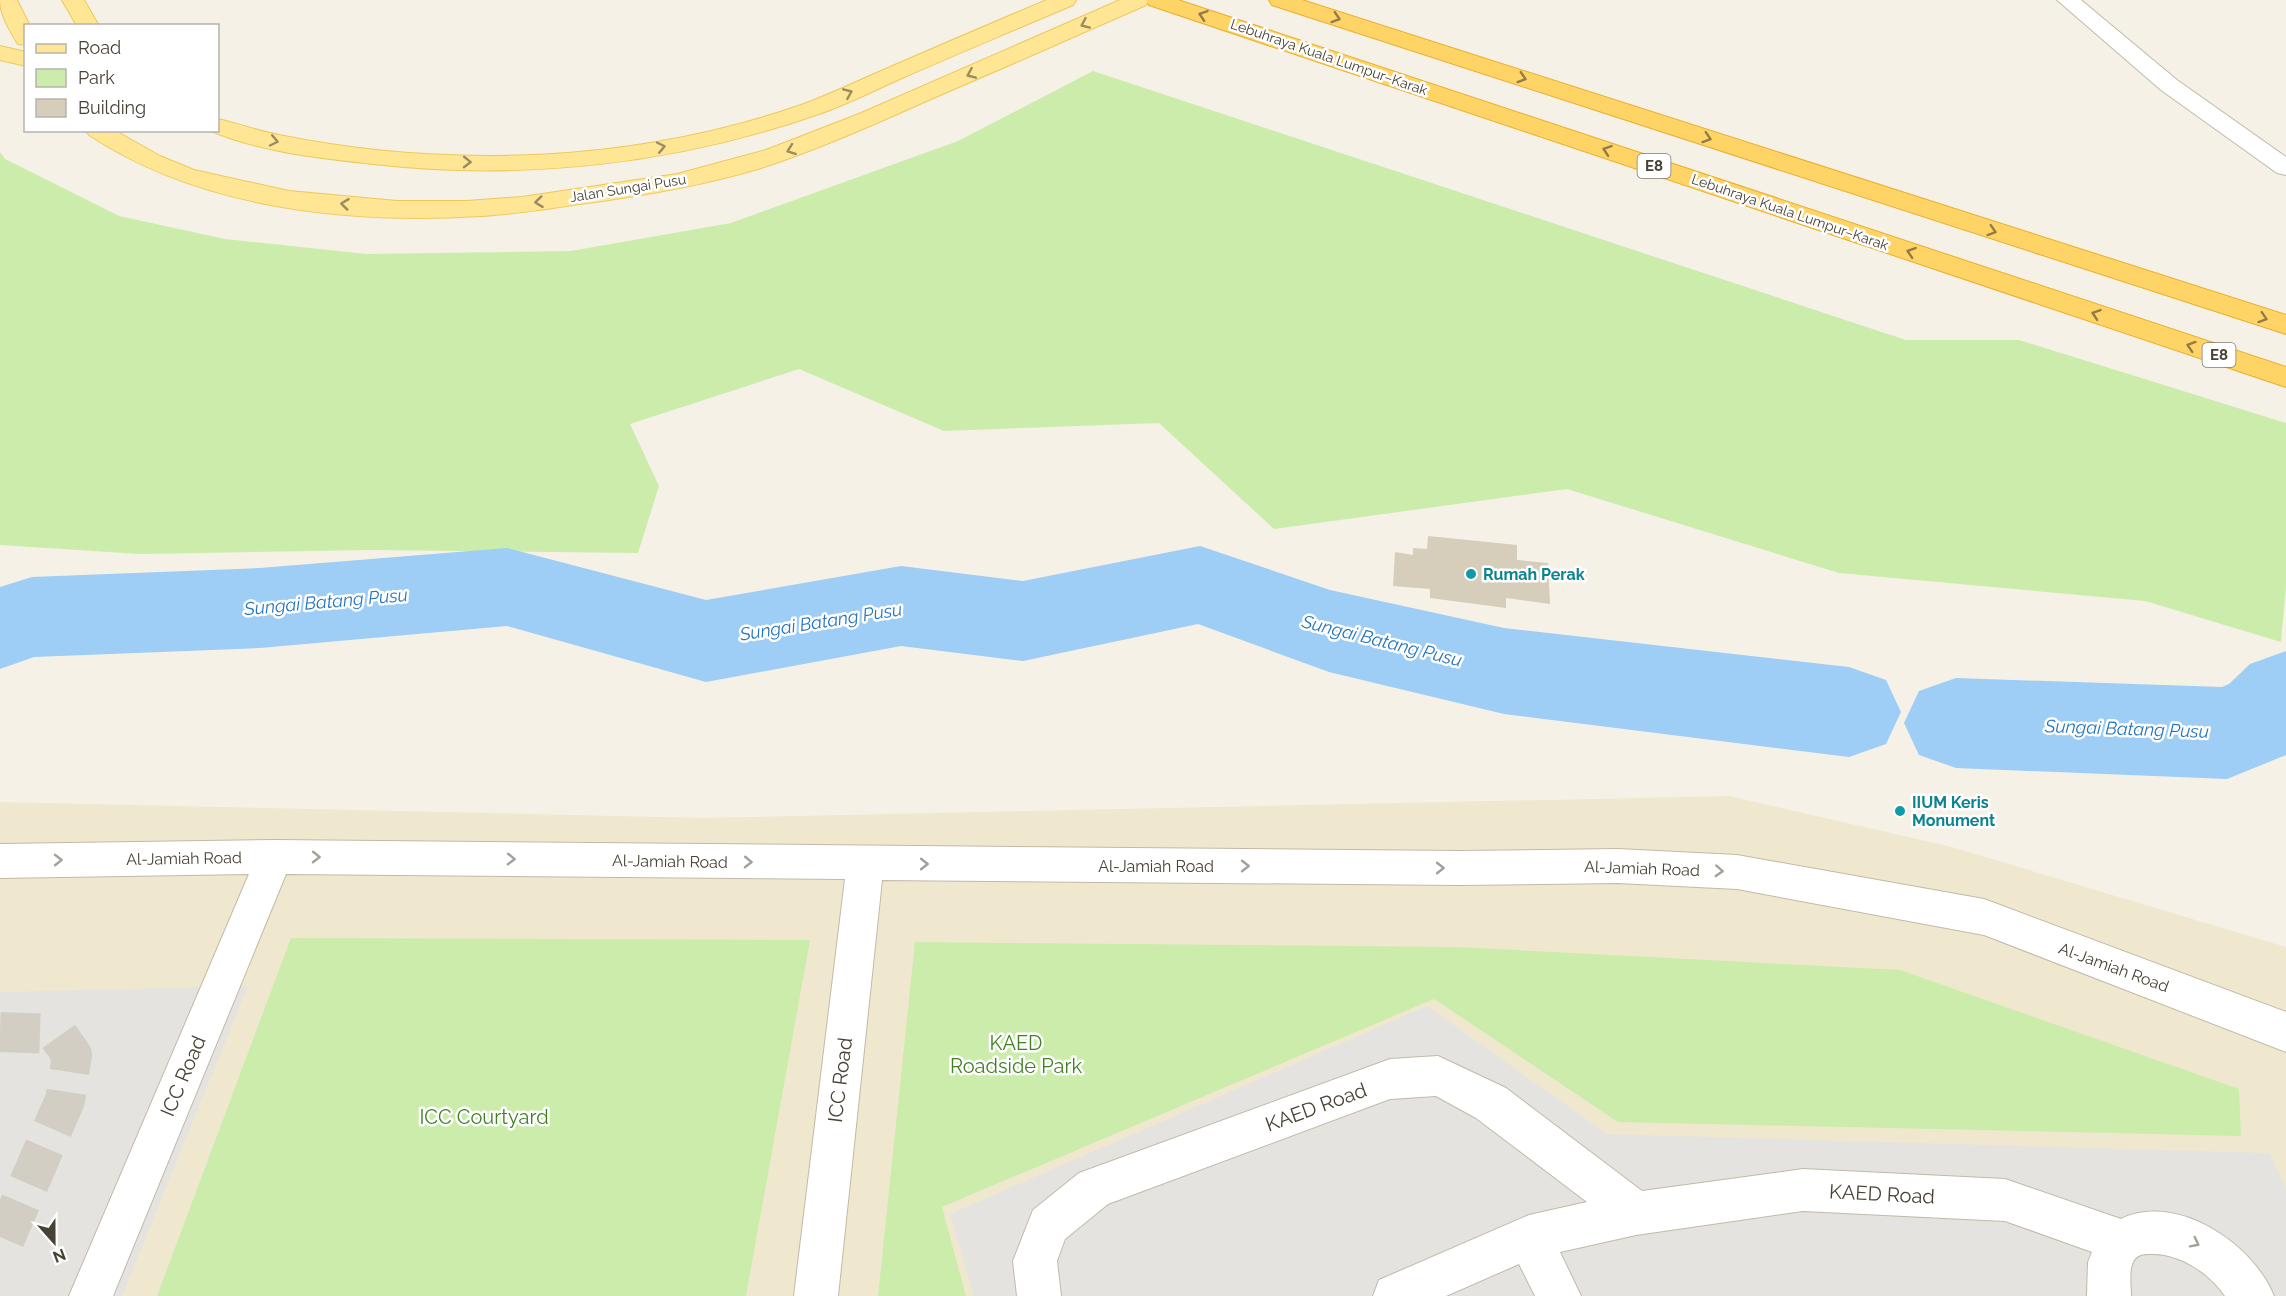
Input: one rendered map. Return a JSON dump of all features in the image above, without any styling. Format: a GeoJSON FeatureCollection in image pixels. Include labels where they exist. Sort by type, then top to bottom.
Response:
{"type":"FeatureCollection","features":[{"type":"Feature","properties":{"kind":"highway","name":"Lebuhraya Kuala Lumpur–Karak"},"geometry":{"type":"LineString","coordinates":[[1158,0],[2286,377]]}},
{"type":"Feature","properties":{"kind":"highway"},"geometry":{"type":"LineString","coordinates":[[1280,0],[2286,325]]}},
{"type":"Feature","properties":{"kind":"main road"},"geometry":{"type":"LineString","coordinates":[[6,0],[24,35]]}},
{"type":"Feature","properties":{"kind":"main road"},"geometry":{"type":"LineString","coordinates":[[73,0],[87,24]]}},
{"type":"Feature","properties":{"kind":"main road"},"geometry":{"type":"LineString","coordinates":[[219,126],[270,141],[378,158],[501,163],[649,150],[718,135],[811,109],[1065,0]]}},
{"type":"Feature","properties":{"kind":"main road","name":"Jalan Sungai Pusu"},"geometry":{"type":"LineString","coordinates":[[100,132],[136,153],[183,174],[235,188],[350,205],[399,209],[468,209],[616,192],[700,176],[773,156],[827,136],[1138,0]]}},
{"type":"Feature","properties":{"kind":"main road"},"geometry":{"type":"LineString","coordinates":[[0,53],[24,59]]}},
{"type":"Feature","properties":{"kind":"street"},"geometry":{"type":"LineString","coordinates":[[2068,0],[2169,85],[2286,168]]}},
{"type":"Feature","properties":{"kind":"street","name":"Al-Jamiah Road"},"geometry":{"type":"LineString","coordinates":[[0,861],[275,856],[1459,868],[1618,866],[1737,872],[1984,917],[2282,1028]]}},
{"type":"Feature","properties":{"kind":"street","name":"ICC Road"},"geometry":{"type":"LineString","coordinates":[[92,1296],[275,856]]}},
{"type":"Feature","properties":{"kind":"street","name":"ICC Road"},"geometry":{"type":"LineString","coordinates":[[816,1296],[865,863]]}},
{"type":"Feature","properties":{"kind":"street","name":"KAED Road"},"geometry":{"type":"LineString","coordinates":[[1039,1296],[1035,1261],[1048,1226],[1094,1188],[1390,1079],[1437,1076],[1491,1103],[1636,1213]]}},
{"type":"Feature","properties":{"kind":"street","name":"KAED Road"},"geometry":{"type":"LineString","coordinates":[[1395,1296],[1529,1237],[1636,1213],[1803,1190],[2005,1200],[2121,1241]]}},
{"type":"Feature","properties":{"kind":"street"},"geometry":{"type":"LineString","coordinates":[[2109,1296],[2107,1280],[2110,1257],[2121,1241],[2139,1232],[2158,1231],[2182,1236],[2206,1248],[2229,1265],[2252,1296]]}},
{"type":"Feature","properties":{"kind":"street"},"geometry":{"type":"LineString","coordinates":[[1529,1237],[1559,1296]]}},
{"type":"Feature","properties":{"kind":"shaded area"},"geometry":{"type":"Polygon","coordinates":[[[1729,796],[1952,847],[2286,947],[2286,1296],[0,1296],[0,802],[703,818],[1729,796]]]}},
{"type":"Feature","properties":{"kind":"shaded area"},"geometry":{"type":"Polygon","coordinates":[[[248,986],[122,1296],[0,1296],[0,992],[248,986]]]}},
{"type":"Feature","properties":{"kind":"shaded area"},"geometry":{"type":"Polygon","coordinates":[[[1427,1006],[1607,1134],[2270,1153],[2286,1190],[2286,1296],[974,1296],[950,1214],[1427,1006]]]}},
{"type":"Feature","properties":{"kind":"green space"},"geometry":{"type":"Polygon","coordinates":[[[1093,71],[1906,340],[2019,340],[2286,423],[2286,586],[2281,642],[2145,601],[1839,573],[1567,489],[1274,529],[1159,423],[944,431],[799,369],[630,424],[659,486],[638,553],[369,550],[140,554],[0,545],[0,152],[5,159],[119,216],[225,239],[366,254],[571,251],[731,223],[958,141],[1093,71]]]}},
{"type":"Feature","properties":{"kind":"green space","name":"ICC Courtyard"},"geometry":{"type":"Polygon","coordinates":[[[291,938],[810,940],[746,1296],[157,1296],[291,938]]]}},
{"type":"Feature","properties":{"kind":"green space","name":"KAED Roadside Park"},"geometry":{"type":"Polygon","coordinates":[[[915,942],[1458,947],[1900,970],[2239,1089],[2241,1136],[1618,1122],[1434,999],[942,1207],[966,1296],[878,1296],[915,942]]]}},
{"type":"Feature","properties":{"kind":"building","name":"Rumah Perak"},"geometry":{"type":"Polygon","coordinates":[[[1428,536],[1517,545],[1517,560],[1548,563],[1550,604],[1506,598],[1506,608],[1430,598],[1430,589],[1393,586],[1395,552],[1413,555],[1413,548],[1427,549],[1428,536]]]}},
{"type":"Feature","properties":{"kind":"waterway","name":"Sungai Batang Pusu"},"geometry":{"type":"LineString","coordinates":[[0,628],[32,617],[260,608],[507,587],[706,641],[901,606],[1023,621],[1200,585],[1329,631],[1504,671],[1849,712]]}},
{"type":"Feature","properties":{"kind":"waterway","name":"Sungai Batang Pusu"},"geometry":{"type":"LineString","coordinates":[[1956,723],[2227,733],[2266,716],[2286,695]]}},
{"type":"Feature","properties":{"kind":"tunnel"},"geometry":{"type":"LineString","coordinates":[[0,1032],[57,1034],[72,1055],[65,1100],[0,1250]]}},
{"type":"Feature","properties":{"kind":"place","name":"Rumah Perak"},"geometry":{"type":"Point","coordinates":[1471,574]}},
{"type":"Feature","properties":{"kind":"place","name":"IIUM Keris Monument"},"geometry":{"type":"Point","coordinates":[1900,811]}}]}
